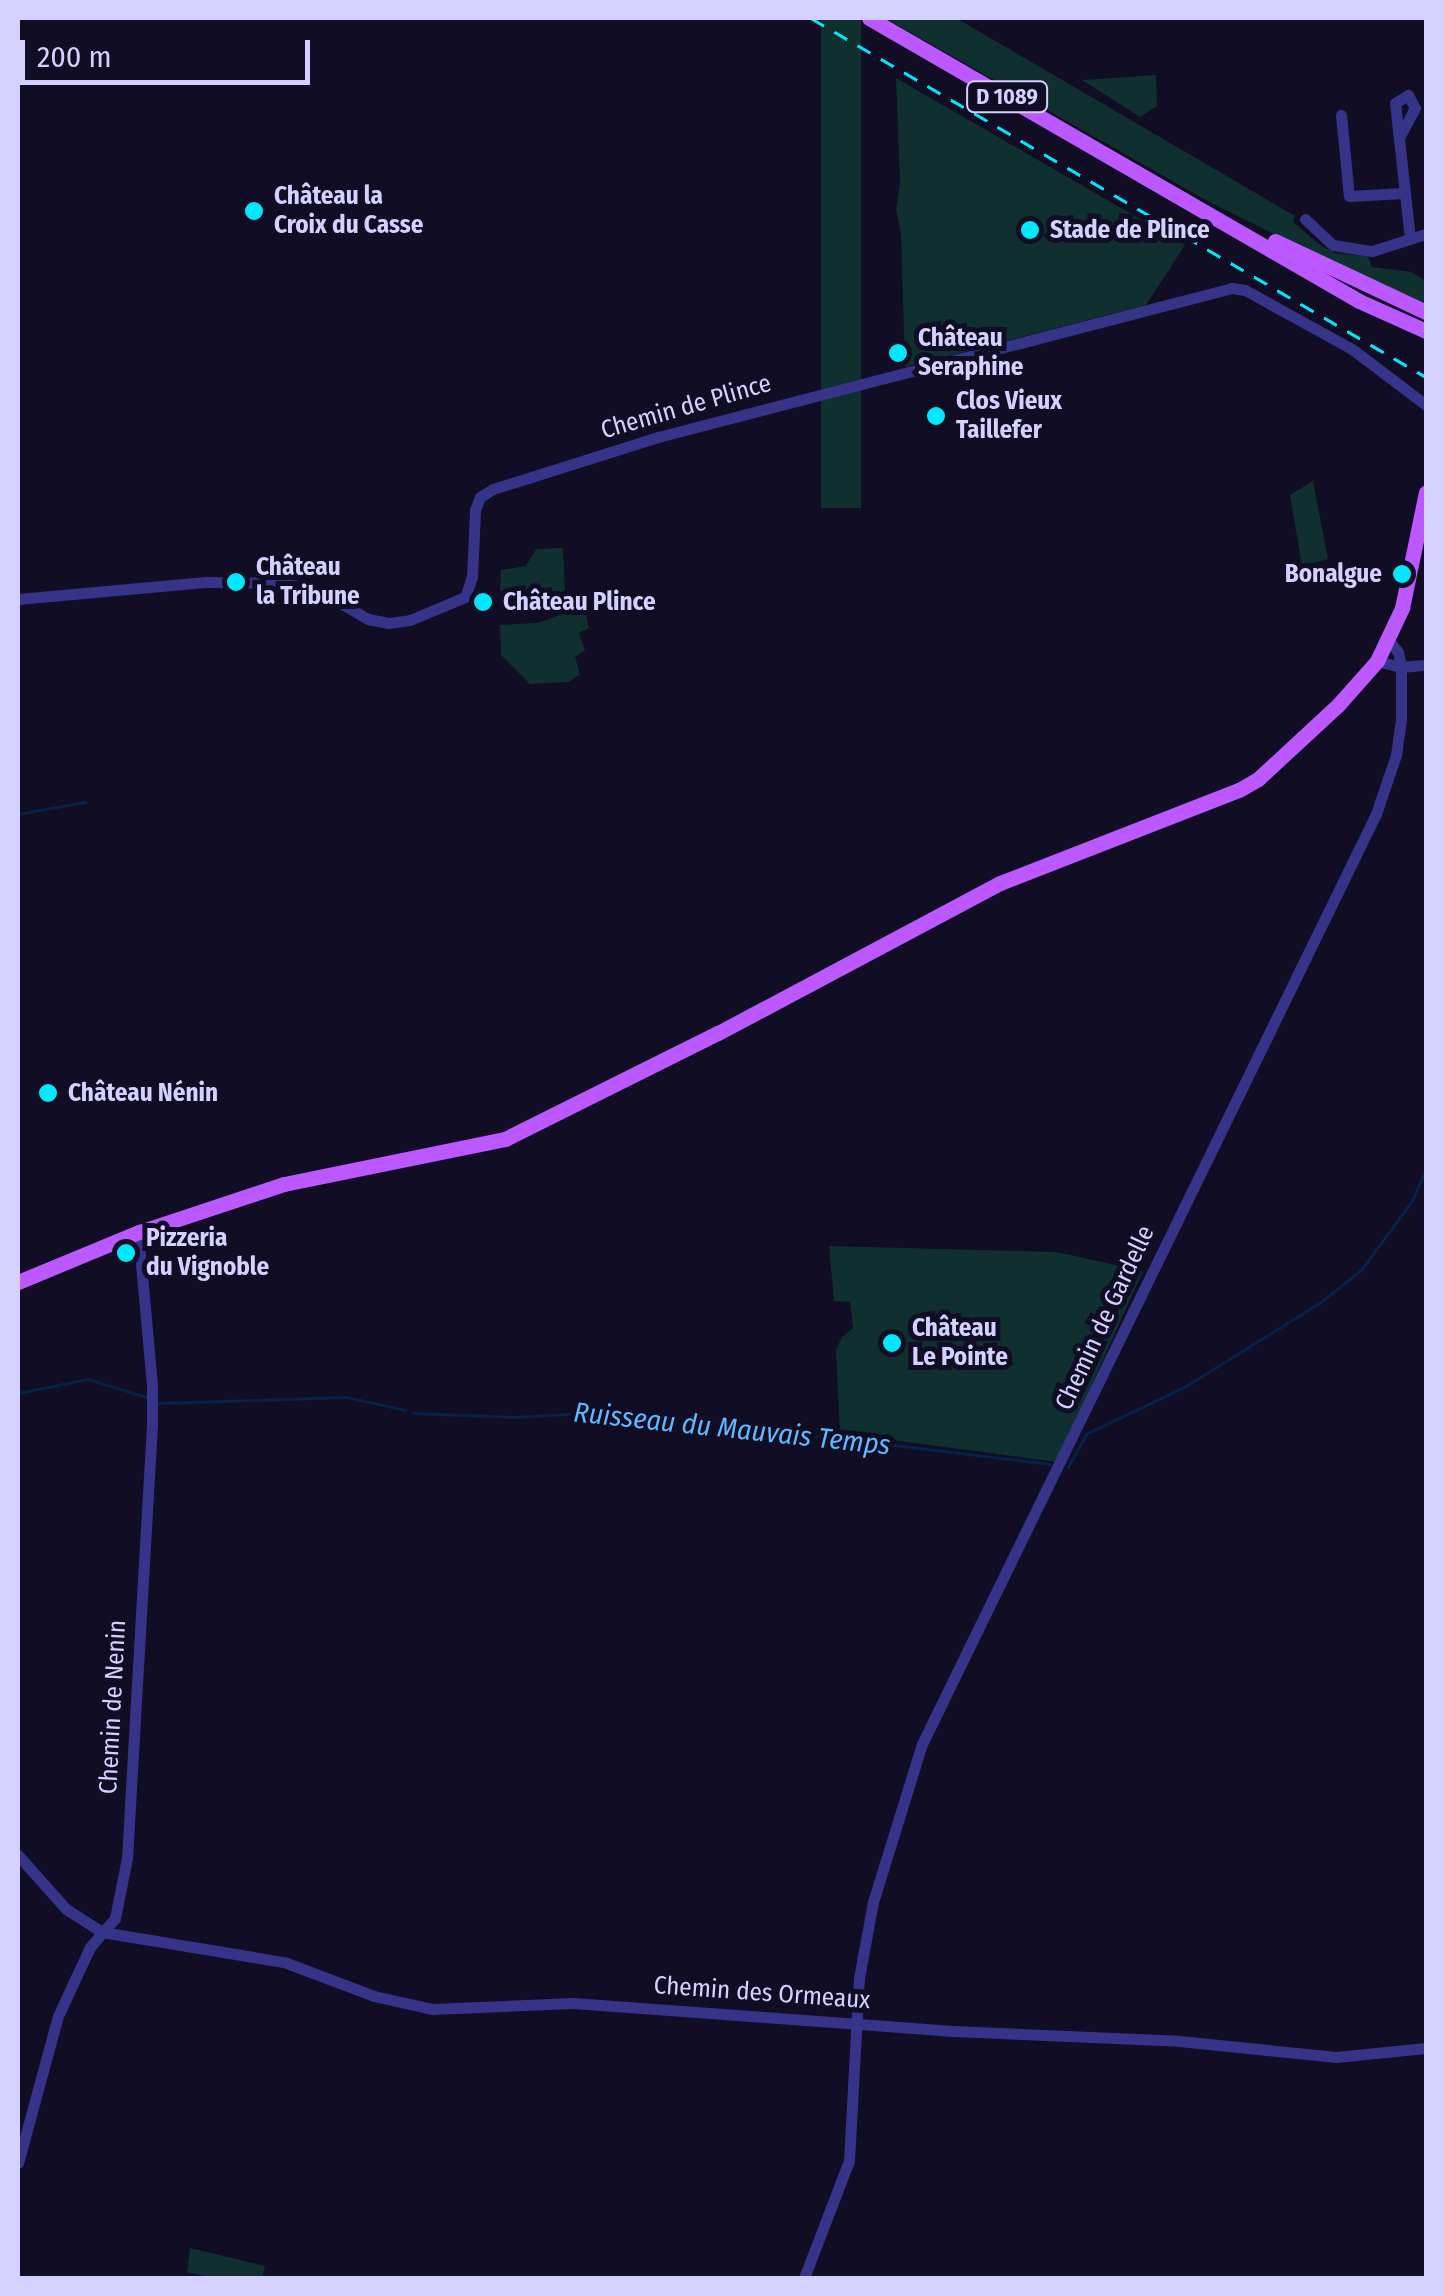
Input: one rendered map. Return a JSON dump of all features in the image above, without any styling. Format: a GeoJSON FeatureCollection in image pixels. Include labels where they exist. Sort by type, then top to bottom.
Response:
{"type":"FeatureCollection","features":[{"type":"Feature","properties":{"kind":"main road","name":"D 1089"},"geometry":{"type":"LineString","coordinates":[[869,18],[1360,301],[1426,331]]}},
{"type":"Feature","properties":{"kind":"main road","name":"D 1089"},"geometry":{"type":"LineString","coordinates":[[1168,189],[1426,312]]}},
{"type":"Feature","properties":{"kind":"main road"},"geometry":{"type":"LineString","coordinates":[[18,1282],[138,1232],[284,1184],[505,1139],[718,1034],[1000,882],[1220,800],[1258,779],[1338,705],[1389,642],[1402,608],[1426,492]]}},
{"type":"Feature","properties":{"kind":"street"},"geometry":{"type":"LineString","coordinates":[[1341,115],[1349,196],[1404,192]]}},
{"type":"Feature","properties":{"kind":"street"},"geometry":{"type":"LineString","coordinates":[[1400,136],[1410,238]]}},
{"type":"Feature","properties":{"kind":"street"},"geometry":{"type":"LineString","coordinates":[[1305,219],[1333,245],[1372,251],[1426,234]]}},
{"type":"Feature","properties":{"kind":"street","name":"Chemin de Plince"},"geometry":{"type":"LineString","coordinates":[[18,599],[205,582],[288,583],[332,598],[368,619],[389,623],[410,620],[465,597],[472,577],[475,510],[480,497],[493,490],[658,437],[1232,288],[1246,290],[1352,350],[1426,405]]}},
{"type":"Feature","properties":{"kind":"street","name":"Chemin de Gardelle"},"geometry":{"type":"LineString","coordinates":[[804,2278],[849,2161],[859,1978],[873,1902],[922,1744],[1376,814],[1396,756],[1401,667],[1398,652],[1389,642]]}},
{"type":"Feature","properties":{"kind":"street"},"geometry":{"type":"LineString","coordinates":[[1377,661],[1401,667],[1426,664]]}},
{"type":"Feature","properties":{"kind":"street","name":"Chemin de Nenin"},"geometry":{"type":"LineString","coordinates":[[18,2162],[58,2016],[90,1947],[114,1918],[127,1858],[150,1482],[152,1385],[138,1232]]}},
{"type":"Feature","properties":{"kind":"street"},"geometry":{"type":"LineString","coordinates":[[18,1855],[66,1909],[102,1932]]}},
{"type":"Feature","properties":{"kind":"street","name":"Chemin des Ormeaux"},"geometry":{"type":"LineString","coordinates":[[102,1932],[284,1962],[374,1996],[432,2009],[573,2002],[1179,2041],[1336,2057],[1426,2048]]}},
{"type":"Feature","properties":{"kind":"green space"},"geometry":{"type":"Polygon","coordinates":[[[821,18],[861,18],[861,508],[821,508],[821,18]]]}},
{"type":"Feature","properties":{"kind":"green space"},"geometry":{"type":"Polygon","coordinates":[[[885,18],[956,18],[1295,216],[1293,222],[1320,245],[1335,253],[1368,256],[1372,267],[1411,272],[1426,281],[1426,309],[1211,203],[885,18]]]}},
{"type":"Feature","properties":{"kind":"green space"},"geometry":{"type":"Polygon","coordinates":[[[1156,75],[1157,106],[1140,117],[1082,80],[1156,75]]]}},
{"type":"Feature","properties":{"kind":"green space","name":"Stade de Plince"},"geometry":{"type":"Polygon","coordinates":[[[896,78],[1185,245],[1146,305],[905,367],[901,234],[896,210],[900,183],[896,78]]]}},
{"type":"Feature","properties":{"kind":"green space"},"geometry":{"type":"Polygon","coordinates":[[[1313,481],[1328,559],[1302,566],[1290,495],[1313,481]]]}},
{"type":"Feature","properties":{"kind":"green space"},"geometry":{"type":"Polygon","coordinates":[[[563,548],[565,590],[544,601],[518,601],[500,590],[501,570],[526,566],[536,549],[563,548]]]}},
{"type":"Feature","properties":{"kind":"green space"},"geometry":{"type":"Polygon","coordinates":[[[584,606],[589,628],[579,633],[585,650],[575,657],[580,674],[569,682],[530,684],[501,655],[500,625],[538,623],[584,606]]]}},
{"type":"Feature","properties":{"kind":"green space"},"geometry":{"type":"Polygon","coordinates":[[[829,1246],[1057,1252],[1143,1271],[1057,1462],[840,1433],[836,1350],[842,1337],[853,1328],[850,1302],[834,1301],[829,1246]]]}},
{"type":"Feature","properties":{"kind":"green space"},"geometry":{"type":"Polygon","coordinates":[[[190,2248],[265,2266],[262,2278],[213,2278],[187,2272],[190,2248]]]}},
{"type":"Feature","properties":{"kind":"waterway"},"geometry":{"type":"LineString","coordinates":[[18,814],[85,802]]}},
{"type":"Feature","properties":{"kind":"waterway","name":"Ruisseau du Mauvais Temps"},"geometry":{"type":"LineString","coordinates":[[1426,1006],[1426,1011]]}},
{"type":"Feature","properties":{"kind":"waterway","name":"Ruisseau du Mauvais Temps"},"geometry":{"type":"LineString","coordinates":[[1068,1467],[1086,1434],[1186,1386],[1321,1302],[1361,1270],[1412,1201],[1426,1168]]}},
{"type":"Feature","properties":{"kind":"waterway","name":"Ruisseau du Mauvais Temps"},"geometry":{"type":"LineString","coordinates":[[18,1393],[88,1379],[146,1397]]}},
{"type":"Feature","properties":{"kind":"waterway","name":"Ruisseau du Mauvais Temps"},"geometry":{"type":"LineString","coordinates":[[158,1403],[347,1397],[405,1410]]}},
{"type":"Feature","properties":{"kind":"waterway","name":"Ruisseau du Mauvais Temps"},"geometry":{"type":"LineString","coordinates":[[413,1413],[515,1417],[618,1411],[1050,1464]]}},
{"type":"Feature","properties":{"kind":"railway"},"geometry":{"type":"LineString","coordinates":[[811,18],[1426,377]]}},
{"type":"Feature","properties":{"kind":"place","name":"Château la Croix du Casse"},"geometry":{"type":"Point","coordinates":[254,211]}},
{"type":"Feature","properties":{"kind":"place","name":"Stade de Plince"},"geometry":{"type":"Point","coordinates":[1030,230]}},
{"type":"Feature","properties":{"kind":"place","name":"Château Seraphine"},"geometry":{"type":"Point","coordinates":[898,353]}},
{"type":"Feature","properties":{"kind":"place","name":"Clos Vieux Taillefer"},"geometry":{"type":"Point","coordinates":[936,416]}},
{"type":"Feature","properties":{"kind":"place","name":"Bonalgue"},"geometry":{"type":"Point","coordinates":[1402,574]}},
{"type":"Feature","properties":{"kind":"place","name":"Château la Tribune"},"geometry":{"type":"Point","coordinates":[236,582]}},
{"type":"Feature","properties":{"kind":"place","name":"Château Plince"},"geometry":{"type":"Point","coordinates":[483,602]}},
{"type":"Feature","properties":{"kind":"place","name":"Château Nénin"},"geometry":{"type":"Point","coordinates":[48,1093]}},
{"type":"Feature","properties":{"kind":"place","name":"Pizzeria du Vignoble"},"geometry":{"type":"Point","coordinates":[126,1253]}},
{"type":"Feature","properties":{"kind":"place","name":"Château Le Pointe"},"geometry":{"type":"Point","coordinates":[892,1343]}}]}
